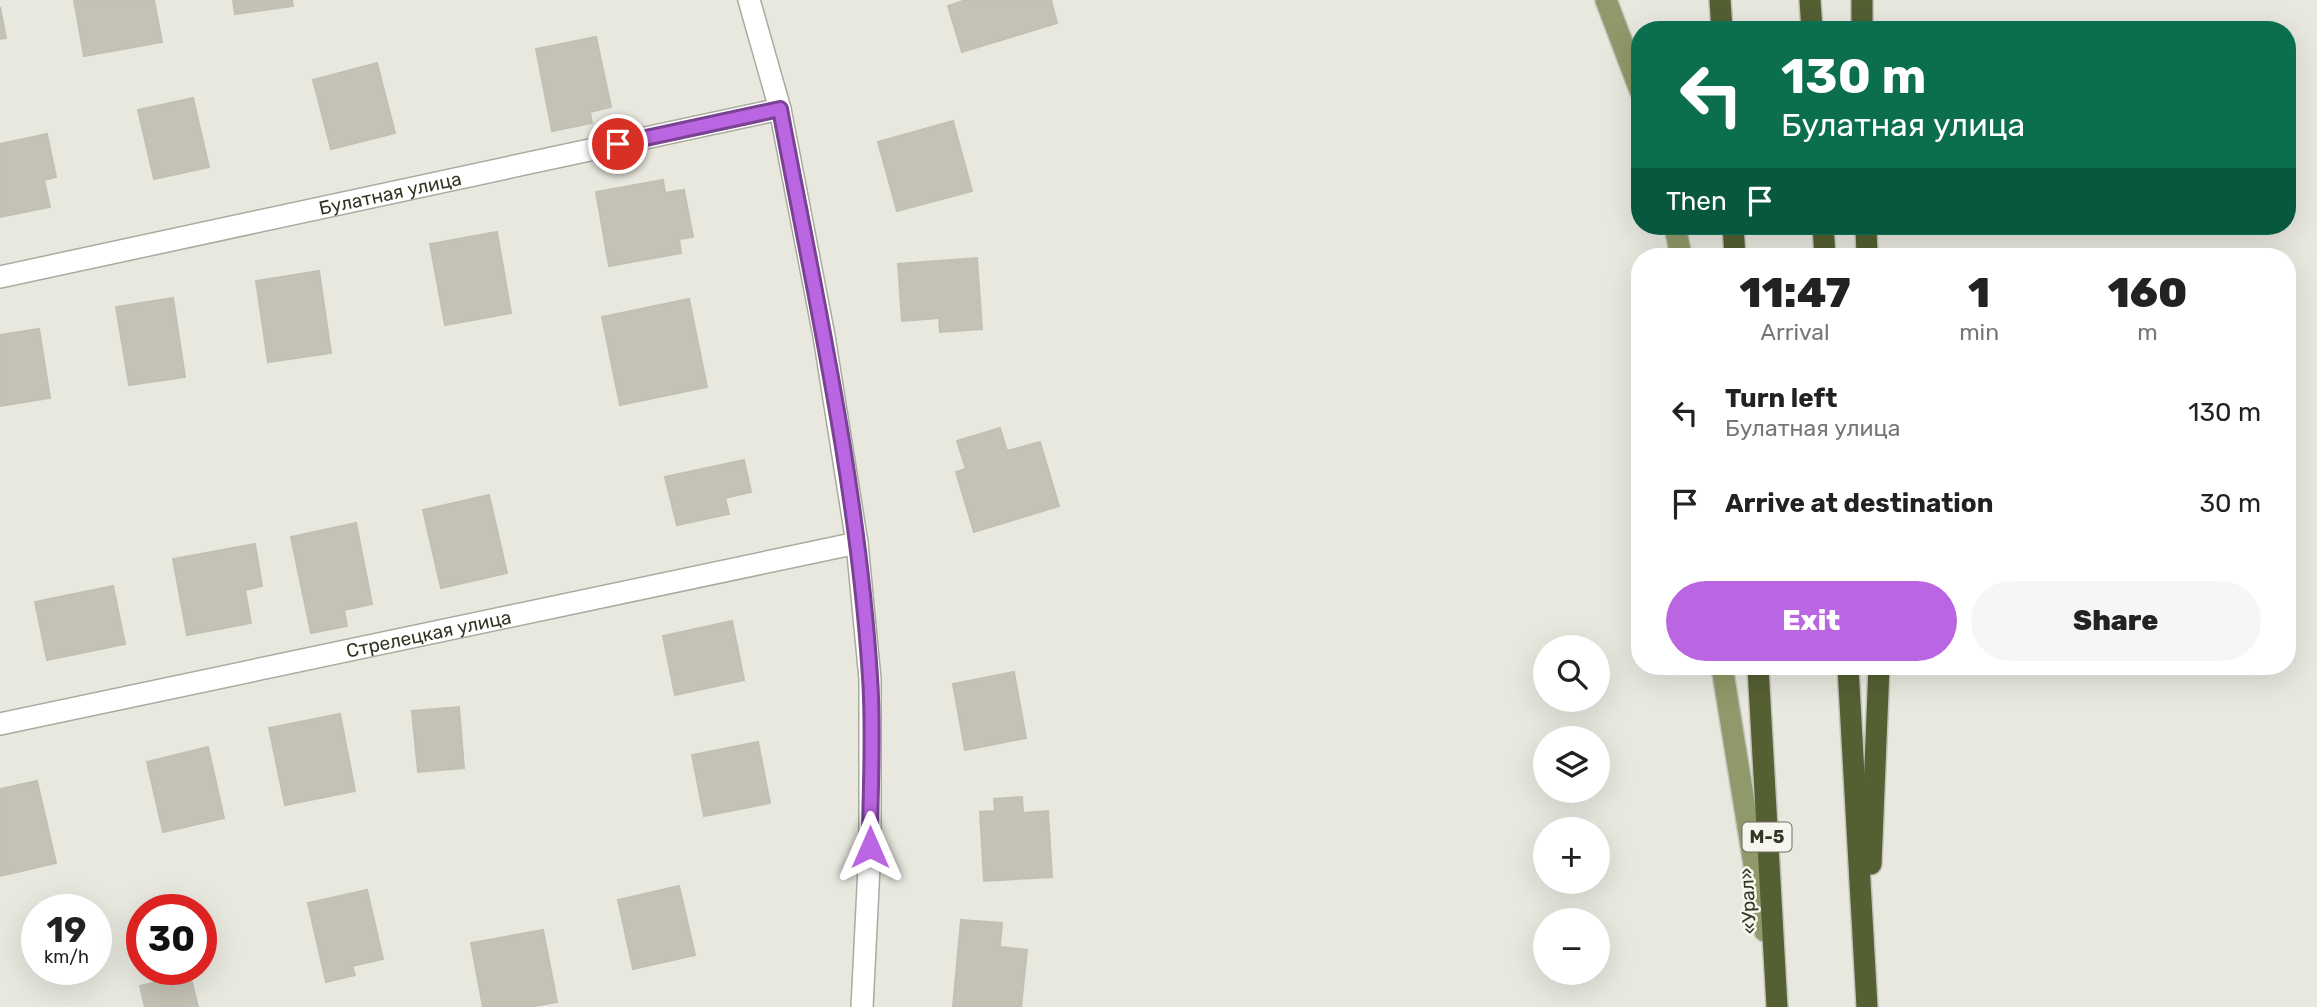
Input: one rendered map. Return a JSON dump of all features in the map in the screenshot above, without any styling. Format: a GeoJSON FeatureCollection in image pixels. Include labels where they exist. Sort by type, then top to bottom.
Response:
{"type":"FeatureCollection","features":[{"type":"Feature","properties":{"kind":"highway"},"geometry":{"type":"LineString","coordinates":[[1720,0],[1721,21]]}},
{"type":"Feature","properties":{"kind":"highway"},"geometry":{"type":"LineString","coordinates":[[1810,0],[1811,21]]}},
{"type":"Feature","properties":{"kind":"highway"},"geometry":{"type":"LineString","coordinates":[[1862,0],[1862,21]]}},
{"type":"Feature","properties":{"kind":"highway","name":"«Урал»"},"geometry":{"type":"LineString","coordinates":[[1758,675],[1777,1004]]}},
{"type":"Feature","properties":{"kind":"highway"},"geometry":{"type":"LineString","coordinates":[[1848,675],[1866,998]]}},
{"type":"Feature","properties":{"kind":"highway"},"geometry":{"type":"LineString","coordinates":[[1866,998],[1879,675]]}},
{"type":"Feature","properties":{"kind":"main road"},"geometry":{"type":"LineString","coordinates":[[1606,0],[1631,66]]}},
{"type":"Feature","properties":{"kind":"main road"},"geometry":{"type":"LineString","coordinates":[[1723,675],[1777,1004]]}},
{"type":"Feature","properties":{"kind":"street"},"geometry":{"type":"LineString","coordinates":[[749,0],[780,109],[824,336],[857,543],[870,679],[870,847],[862,1007]]}},
{"type":"Feature","properties":{"kind":"street","name":"Булатная улица"},"geometry":{"type":"LineString","coordinates":[[0,277],[780,109]]}},
{"type":"Feature","properties":{"kind":"street","name":"Стрелецкая улица"},"geometry":{"type":"LineString","coordinates":[[0,724],[857,543]]}},
{"type":"Feature","properties":{"kind":"building"},"geometry":{"type":"Polygon","coordinates":[[[74,0],[154,0],[162,42],[84,56],[74,0]]]}},
{"type":"Feature","properties":{"kind":"building"},"geometry":{"type":"Polygon","coordinates":[[[233,0],[292,0],[293,6],[235,14],[233,0]]]}},
{"type":"Feature","properties":{"kind":"building"},"geometry":{"type":"Polygon","coordinates":[[[966,0],[1051,0],[1057,23],[962,52],[948,6],[966,0]]]}},
{"type":"Feature","properties":{"kind":"building"},"geometry":{"type":"Polygon","coordinates":[[[0,7],[6,38],[0,39],[0,7]]]}},
{"type":"Feature","properties":{"kind":"building"},"geometry":{"type":"Polygon","coordinates":[[[596,37],[611,107],[590,112],[592,123],[552,131],[536,49],[596,37]]]}},
{"type":"Feature","properties":{"kind":"building"},"geometry":{"type":"Polygon","coordinates":[[[377,63],[395,133],[331,149],[313,80],[377,63]]]}},
{"type":"Feature","properties":{"kind":"building"},"geometry":{"type":"Polygon","coordinates":[[[193,98],[209,167],[154,179],[138,110],[193,98]]]}},
{"type":"Feature","properties":{"kind":"building"},"geometry":{"type":"Polygon","coordinates":[[[953,121],[972,191],[897,211],[878,142],[953,121]]]}},
{"type":"Feature","properties":{"kind":"building"},"geometry":{"type":"Polygon","coordinates":[[[47,134],[56,177],[44,180],[50,207],[0,217],[0,144],[47,134]]]}},
{"type":"Feature","properties":{"kind":"building"},"geometry":{"type":"Polygon","coordinates":[[[663,180],[665,193],[684,190],[693,237],[679,239],[681,253],[609,266],[596,192],[663,180]]]}},
{"type":"Feature","properties":{"kind":"building"},"geometry":{"type":"Polygon","coordinates":[[[497,232],[511,313],[445,325],[430,244],[497,232]]]}},
{"type":"Feature","properties":{"kind":"building"},"geometry":{"type":"Polygon","coordinates":[[[977,258],[982,329],[940,332],[939,318],[902,321],[898,264],[977,258]]]}},
{"type":"Feature","properties":{"kind":"building"},"geometry":{"type":"Polygon","coordinates":[[[319,271],[331,353],[268,362],[256,281],[319,271]]]}},
{"type":"Feature","properties":{"kind":"building"},"geometry":{"type":"Polygon","coordinates":[[[173,298],[185,377],[129,385],[116,307],[173,298]]]}},
{"type":"Feature","properties":{"kind":"building"},"geometry":{"type":"Polygon","coordinates":[[[689,299],[707,387],[620,405],[602,317],[689,299]]]}},
{"type":"Feature","properties":{"kind":"building"},"geometry":{"type":"Polygon","coordinates":[[[39,329],[50,398],[0,406],[0,335],[39,329]]]}},
{"type":"Feature","properties":{"kind":"building"},"geometry":{"type":"Polygon","coordinates":[[[1000,428],[1007,451],[1040,442],[1059,506],[974,532],[956,472],[966,469],[957,441],[1000,428]]]}},
{"type":"Feature","properties":{"kind":"building"},"geometry":{"type":"Polygon","coordinates":[[[744,460],[751,492],[725,498],[729,514],[677,525],[665,477],[744,460]]]}},
{"type":"Feature","properties":{"kind":"building"},"geometry":{"type":"Polygon","coordinates":[[[489,495],[507,573],[441,588],[423,510],[489,495]]]}},
{"type":"Feature","properties":{"kind":"building"},"geometry":{"type":"Polygon","coordinates":[[[356,523],[372,604],[344,610],[347,626],[311,633],[291,537],[356,523]]]}},
{"type":"Feature","properties":{"kind":"building"},"geometry":{"type":"Polygon","coordinates":[[[255,544],[262,586],[245,590],[251,623],[187,635],[173,559],[255,544]]]}},
{"type":"Feature","properties":{"kind":"building"},"geometry":{"type":"Polygon","coordinates":[[[113,586],[125,644],[47,660],[35,602],[113,586]]]}},
{"type":"Feature","properties":{"kind":"building"},"geometry":{"type":"Polygon","coordinates":[[[732,621],[744,680],[675,695],[663,636],[732,621]]]}},
{"type":"Feature","properties":{"kind":"building"},"geometry":{"type":"Polygon","coordinates":[[[1014,672],[1026,738],[965,750],[953,684],[1014,672]]]}},
{"type":"Feature","properties":{"kind":"building"},"geometry":{"type":"Polygon","coordinates":[[[459,707],[464,768],[418,772],[412,711],[459,707]]]}},
{"type":"Feature","properties":{"kind":"building"},"geometry":{"type":"Polygon","coordinates":[[[340,714],[355,791],[285,805],[269,728],[340,714]]]}},
{"type":"Feature","properties":{"kind":"building"},"geometry":{"type":"Polygon","coordinates":[[[758,742],[770,803],[704,816],[692,755],[758,742]]]}},
{"type":"Feature","properties":{"kind":"building"},"geometry":{"type":"Polygon","coordinates":[[[208,747],[224,818],[163,832],[147,762],[208,747]]]}},
{"type":"Feature","properties":{"kind":"building"},"geometry":{"type":"Polygon","coordinates":[[[37,781],[56,863],[0,876],[0,789],[37,781]]]}},
{"type":"Feature","properties":{"kind":"building"},"geometry":{"type":"Polygon","coordinates":[[[1022,797],[1023,813],[1048,811],[1052,877],[984,881],[980,812],[995,811],[994,799],[1022,797]]]}},
{"type":"Feature","properties":{"kind":"building"},"geometry":{"type":"Polygon","coordinates":[[[679,886],[695,955],[633,969],[618,900],[679,886]]]}},
{"type":"Feature","properties":{"kind":"building"},"geometry":{"type":"Polygon","coordinates":[[[367,890],[383,959],[352,966],[355,975],[326,982],[308,903],[367,890]]]}},
{"type":"Feature","properties":{"kind":"building"},"geometry":{"type":"Polygon","coordinates":[[[961,920],[1002,923],[1000,947],[1027,950],[1021,1007],[953,1007],[961,920]]]}},
{"type":"Feature","properties":{"kind":"building"},"geometry":{"type":"Polygon","coordinates":[[[543,930],[557,1002],[529,1007],[483,1007],[471,943],[543,930]]]}},
{"type":"Feature","properties":{"kind":"building"},"geometry":{"type":"Polygon","coordinates":[[[193,985],[198,1007],[145,1007],[140,986],[193,985]]]}},
{"type":"Feature","properties":{"kind":"route"},"geometry":{"type":"LineString","coordinates":[[618,144],[780,109],[824,336],[857,543],[870,679],[870,847]]}}]}
